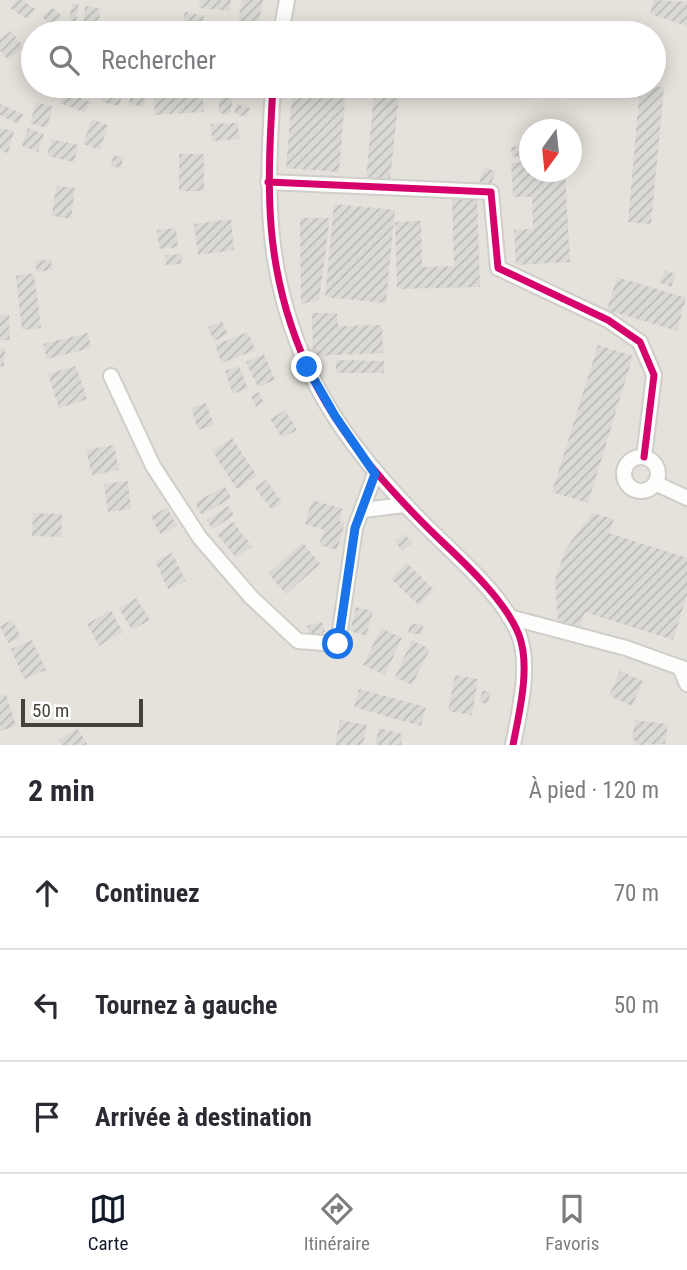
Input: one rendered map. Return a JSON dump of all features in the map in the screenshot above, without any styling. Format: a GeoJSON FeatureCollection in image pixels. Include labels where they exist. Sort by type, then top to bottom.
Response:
{"type":"FeatureCollection","features":[{"type":"Feature","properties":{"kind":"street"},"geometry":{"type":"LineString","coordinates":[[283,21],[287,0]]}},
{"type":"Feature","properties":{"kind":"street"},"geometry":{"type":"LineString","coordinates":[[272,98],[268,182],[271,246],[278,289],[295,336],[307,367],[335,416],[375,474],[476,576],[509,617],[519,636],[523,654],[513,745]]}},
{"type":"Feature","properties":{"kind":"street"},"geometry":{"type":"LineString","coordinates":[[268,182],[491,191],[498,268],[608,320],[639,342],[648,356],[654,375],[644,457]]}},
{"type":"Feature","properties":{"kind":"street"},"geometry":{"type":"LineString","coordinates":[[111,376],[153,466],[200,538],[251,597],[298,641],[338,644],[355,528],[364,510],[375,474]]}},
{"type":"Feature","properties":{"kind":"street"},"geometry":{"type":"LineString","coordinates":[[644,457],[655,464],[658,477],[655,484],[638,491],[624,478],[624,471],[631,460],[644,457]]}},
{"type":"Feature","properties":{"kind":"street"},"geometry":{"type":"LineString","coordinates":[[655,484],[687,498]]}},
{"type":"Feature","properties":{"kind":"street"},"geometry":{"type":"LineString","coordinates":[[364,510],[404,505]]}},
{"type":"Feature","properties":{"kind":"street"},"geometry":{"type":"LineString","coordinates":[[509,617],[625,648],[684,668],[687,684]]}},
{"type":"Feature","properties":{"kind":"shaded area"},"geometry":{"type":"Polygon","coordinates":[[[0,0],[687,0],[687,745],[0,745],[0,0]]]}},
{"type":"Feature","properties":{"kind":"building"},"geometry":{"type":"Polygon","coordinates":[[[16,0],[22,0],[35,9],[28,20],[10,8],[16,0]]]}},
{"type":"Feature","properties":{"kind":"building"},"geometry":{"type":"Polygon","coordinates":[[[200,0],[231,0],[230,11],[199,8],[200,0]]]}},
{"type":"Feature","properties":{"kind":"building"},"geometry":{"type":"Polygon","coordinates":[[[242,0],[263,0],[259,21],[238,21],[242,0]]]}},
{"type":"Feature","properties":{"kind":"building"},"geometry":{"type":"Polygon","coordinates":[[[654,0],[687,2],[687,26],[650,14],[654,0]]]}},
{"type":"Feature","properties":{"kind":"building"},"geometry":{"type":"Polygon","coordinates":[[[72,3],[79,4],[76,21],[69,21],[72,3]]]}},
{"type":"Feature","properties":{"kind":"building"},"geometry":{"type":"Polygon","coordinates":[[[85,6],[100,8],[99,21],[84,21],[85,6]]]}},
{"type":"Feature","properties":{"kind":"building"},"geometry":{"type":"Polygon","coordinates":[[[52,7],[62,16],[58,21],[46,21],[42,17],[52,7]]]}},
{"type":"Feature","properties":{"kind":"building"},"geometry":{"type":"Polygon","coordinates":[[[185,12],[204,16],[203,21],[183,21],[185,12]]]}},
{"type":"Feature","properties":{"kind":"building"},"geometry":{"type":"Polygon","coordinates":[[[11,31],[21,43],[21,49],[8,60],[0,50],[0,39],[11,31]]]}},
{"type":"Feature","properties":{"kind":"building"},"geometry":{"type":"Polygon","coordinates":[[[62,98],[81,98],[90,102],[85,113],[60,103],[62,98]]]}},
{"type":"Feature","properties":{"kind":"building"},"geometry":{"type":"Polygon","coordinates":[[[103,98],[121,98],[119,106],[102,102],[103,98]]]}},
{"type":"Feature","properties":{"kind":"building"},"geometry":{"type":"Polygon","coordinates":[[[130,98],[146,98],[143,107],[129,103],[130,98]]]}},
{"type":"Feature","properties":{"kind":"building"},"geometry":{"type":"Polygon","coordinates":[[[154,98],[203,98],[204,112],[155,115],[154,98]]]}},
{"type":"Feature","properties":{"kind":"building"},"geometry":{"type":"Polygon","coordinates":[[[220,98],[233,98],[230,115],[218,113],[220,98]]]}},
{"type":"Feature","properties":{"kind":"building"},"geometry":{"type":"Polygon","coordinates":[[[292,98],[345,98],[339,172],[286,168],[292,98]]]}},
{"type":"Feature","properties":{"kind":"building"},"geometry":{"type":"Polygon","coordinates":[[[374,98],[399,98],[390,180],[366,178],[374,98]]]}},
{"type":"Feature","properties":{"kind":"building"},"geometry":{"type":"Polygon","coordinates":[[[639,98],[663,98],[651,224],[628,222],[639,98]]]}},
{"type":"Feature","properties":{"kind":"building"},"geometry":{"type":"Polygon","coordinates":[[[36,102],[53,107],[47,128],[30,123],[36,102]]]}},
{"type":"Feature","properties":{"kind":"building"},"geometry":{"type":"Polygon","coordinates":[[[0,104],[23,114],[18,124],[0,115],[0,104]]]}},
{"type":"Feature","properties":{"kind":"building"},"geometry":{"type":"Polygon","coordinates":[[[237,104],[250,108],[247,118],[234,113],[237,104]]]}},
{"type":"Feature","properties":{"kind":"building"},"geometry":{"type":"Polygon","coordinates":[[[92,119],[108,125],[100,150],[83,144],[92,119]]]}},
{"type":"Feature","properties":{"kind":"building"},"geometry":{"type":"Polygon","coordinates":[[[238,123],[239,139],[212,141],[211,124],[238,123]]]}},
{"type":"Feature","properties":{"kind":"building"},"geometry":{"type":"Polygon","coordinates":[[[0,128],[14,131],[8,153],[0,151],[0,128]]]}},
{"type":"Feature","properties":{"kind":"building"},"geometry":{"type":"Polygon","coordinates":[[[28,128],[44,134],[38,152],[22,146],[28,128]]]}},
{"type":"Feature","properties":{"kind":"building"},"geometry":{"type":"Polygon","coordinates":[[[51,139],[78,145],[74,162],[47,156],[51,139]]]}},
{"type":"Feature","properties":{"kind":"building"},"geometry":{"type":"Polygon","coordinates":[[[519,146],[519,156],[512,157],[511,147],[519,146]]]}},
{"type":"Feature","properties":{"kind":"building"},"geometry":{"type":"Polygon","coordinates":[[[179,154],[204,154],[204,191],[179,191],[179,154]]]}},
{"type":"Feature","properties":{"kind":"building"},"geometry":{"type":"Polygon","coordinates":[[[113,155],[123,157],[121,168],[111,166],[113,155]]]}},
{"type":"Feature","properties":{"kind":"building"},"geometry":{"type":"Polygon","coordinates":[[[511,163],[519,163],[519,182],[566,182],[570,262],[516,265],[514,230],[533,229],[532,197],[513,197],[511,163]]]}},
{"type":"Feature","properties":{"kind":"building"},"geometry":{"type":"Polygon","coordinates":[[[485,167],[496,172],[490,186],[479,181],[485,167]]]}},
{"type":"Feature","properties":{"kind":"building"},"geometry":{"type":"Polygon","coordinates":[[[56,186],[75,188],[71,219],[52,216],[56,186]]]}},
{"type":"Feature","properties":{"kind":"building"},"geometry":{"type":"Polygon","coordinates":[[[477,198],[480,287],[397,289],[395,222],[421,221],[422,267],[454,266],[452,199],[477,198]]]}},
{"type":"Feature","properties":{"kind":"building"},"geometry":{"type":"Polygon","coordinates":[[[334,204],[395,210],[386,303],[325,297],[334,204]]]}},
{"type":"Feature","properties":{"kind":"building"},"geometry":{"type":"Polygon","coordinates":[[[300,218],[330,218],[319,300],[301,304],[300,218]]]}},
{"type":"Feature","properties":{"kind":"building"},"geometry":{"type":"Polygon","coordinates":[[[231,219],[234,250],[198,255],[194,224],[231,219]]]}},
{"type":"Feature","properties":{"kind":"building"},"geometry":{"type":"Polygon","coordinates":[[[176,228],[178,247],[159,249],[157,230],[176,228]]]}},
{"type":"Feature","properties":{"kind":"building"},"geometry":{"type":"Polygon","coordinates":[[[181,254],[182,264],[166,265],[165,255],[181,254]]]}},
{"type":"Feature","properties":{"kind":"building"},"geometry":{"type":"Polygon","coordinates":[[[51,259],[52,270],[37,272],[35,261],[51,259]]]}},
{"type":"Feature","properties":{"kind":"building"},"geometry":{"type":"Polygon","coordinates":[[[665,270],[676,274],[671,287],[660,283],[665,270]]]}},
{"type":"Feature","properties":{"kind":"building"},"geometry":{"type":"Polygon","coordinates":[[[34,273],[41,328],[22,330],[16,276],[34,273]]]}},
{"type":"Feature","properties":{"kind":"building"},"geometry":{"type":"Polygon","coordinates":[[[617,277],[686,298],[677,331],[607,310],[617,277]]]}},
{"type":"Feature","properties":{"kind":"building"},"geometry":{"type":"Polygon","coordinates":[[[312,313],[337,313],[338,326],[382,325],[383,353],[313,356],[312,313]]]}},
{"type":"Feature","properties":{"kind":"building"},"geometry":{"type":"Polygon","coordinates":[[[9,315],[10,340],[0,340],[0,316],[9,315]]]}},
{"type":"Feature","properties":{"kind":"building"},"geometry":{"type":"Polygon","coordinates":[[[222,321],[228,334],[214,341],[208,327],[222,321]]]}},
{"type":"Feature","properties":{"kind":"building"},"geometry":{"type":"Polygon","coordinates":[[[248,332],[255,350],[222,363],[215,345],[248,332]]]}},
{"type":"Feature","properties":{"kind":"building"},"geometry":{"type":"Polygon","coordinates":[[[88,333],[91,348],[47,359],[43,344],[88,333]]]}},
{"type":"Feature","properties":{"kind":"building"},"geometry":{"type":"Polygon","coordinates":[[[598,345],[633,356],[588,503],[552,492],[598,345]]]}},
{"type":"Feature","properties":{"kind":"building"},"geometry":{"type":"Polygon","coordinates":[[[0,348],[5,348],[4,367],[0,366],[0,348]]]}},
{"type":"Feature","properties":{"kind":"building"},"geometry":{"type":"Polygon","coordinates":[[[264,354],[275,380],[258,387],[246,362],[264,354]]]}},
{"type":"Feature","properties":{"kind":"building"},"geometry":{"type":"Polygon","coordinates":[[[336,360],[384,361],[384,373],[336,373],[336,360]]]}},
{"type":"Feature","properties":{"kind":"building"},"geometry":{"type":"Polygon","coordinates":[[[76,366],[87,399],[59,408],[48,374],[76,366]]]}},
{"type":"Feature","properties":{"kind":"building"},"geometry":{"type":"Polygon","coordinates":[[[239,366],[248,388],[233,394],[225,371],[239,366]]]}},
{"type":"Feature","properties":{"kind":"building"},"geometry":{"type":"Polygon","coordinates":[[[259,392],[264,403],[256,407],[251,396],[259,392]]]}},
{"type":"Feature","properties":{"kind":"building"},"geometry":{"type":"Polygon","coordinates":[[[206,403],[214,425],[198,430],[191,408],[206,403]]]}},
{"type":"Feature","properties":{"kind":"building"},"geometry":{"type":"Polygon","coordinates":[[[285,410],[297,430],[282,438],[270,419],[285,410]]]}},
{"type":"Feature","properties":{"kind":"building"},"geometry":{"type":"Polygon","coordinates":[[[232,438],[257,476],[237,489],[212,451],[232,438]]]}},
{"type":"Feature","properties":{"kind":"building"},"geometry":{"type":"Polygon","coordinates":[[[114,445],[119,470],[92,475],[86,450],[114,445]]]}},
{"type":"Feature","properties":{"kind":"building"},"geometry":{"type":"Polygon","coordinates":[[[266,480],[282,502],[272,510],[255,488],[266,480]]]}},
{"type":"Feature","properties":{"kind":"building"},"geometry":{"type":"Polygon","coordinates":[[[128,481],[131,509],[108,512],[104,484],[128,481]]]}},
{"type":"Feature","properties":{"kind":"building"},"geometry":{"type":"Polygon","coordinates":[[[225,486],[231,498],[202,515],[195,503],[225,486]]]}},
{"type":"Feature","properties":{"kind":"building"},"geometry":{"type":"Polygon","coordinates":[[[312,500],[343,509],[339,521],[345,522],[337,550],[319,545],[324,530],[305,524],[312,500]]]}},
{"type":"Feature","properties":{"kind":"building"},"geometry":{"type":"Polygon","coordinates":[[[228,506],[234,515],[213,529],[206,520],[228,506]]]}},
{"type":"Feature","properties":{"kind":"building"},"geometry":{"type":"Polygon","coordinates":[[[167,508],[177,526],[160,534],[151,516],[167,508]]]}},
{"type":"Feature","properties":{"kind":"building"},"geometry":{"type":"Polygon","coordinates":[[[33,513],[62,514],[61,537],[32,536],[33,513]]]}},
{"type":"Feature","properties":{"kind":"building"},"geometry":{"type":"Polygon","coordinates":[[[592,513],[614,519],[609,533],[687,558],[687,595],[673,640],[585,612],[579,630],[558,623],[555,580],[565,550],[592,513]]]}},
{"type":"Feature","properties":{"kind":"building"},"geometry":{"type":"Polygon","coordinates":[[[233,522],[252,546],[236,558],[217,534],[233,522]]]}},
{"type":"Feature","properties":{"kind":"building"},"geometry":{"type":"Polygon","coordinates":[[[405,534],[412,543],[402,551],[395,541],[405,534]]]}},
{"type":"Feature","properties":{"kind":"building"},"geometry":{"type":"Polygon","coordinates":[[[303,543],[320,564],[286,594],[268,573],[303,543]]]}},
{"type":"Feature","properties":{"kind":"building"},"geometry":{"type":"Polygon","coordinates":[[[172,553],[186,581],[168,589],[155,561],[172,553]]]}},
{"type":"Feature","properties":{"kind":"building"},"geometry":{"type":"Polygon","coordinates":[[[407,563],[434,590],[419,605],[391,579],[407,563]]]}},
{"type":"Feature","properties":{"kind":"building"},"geometry":{"type":"Polygon","coordinates":[[[136,598],[150,620],[132,630],[119,608],[136,598]]]}},
{"type":"Feature","properties":{"kind":"building"},"geometry":{"type":"Polygon","coordinates":[[[356,607],[373,611],[366,636],[350,631],[356,607]]]}},
{"type":"Feature","properties":{"kind":"building"},"geometry":{"type":"Polygon","coordinates":[[[111,610],[123,632],[99,646],[87,624],[111,610]]]}},
{"type":"Feature","properties":{"kind":"building"},"geometry":{"type":"Polygon","coordinates":[[[12,620],[21,637],[8,643],[0,626],[12,620]]]}},
{"type":"Feature","properties":{"kind":"building"},"geometry":{"type":"Polygon","coordinates":[[[322,622],[325,632],[310,637],[307,626],[322,622]]]}},
{"type":"Feature","properties":{"kind":"building"},"geometry":{"type":"Polygon","coordinates":[[[410,623],[423,625],[422,635],[408,633],[410,623]]]}},
{"type":"Feature","properties":{"kind":"building"},"geometry":{"type":"Polygon","coordinates":[[[381,628],[402,638],[385,675],[363,665],[381,628]]]}},
{"type":"Feature","properties":{"kind":"building"},"geometry":{"type":"Polygon","coordinates":[[[32,640],[46,670],[24,679],[11,649],[32,640]]]}},
{"type":"Feature","properties":{"kind":"building"},"geometry":{"type":"Polygon","coordinates":[[[412,640],[430,649],[412,685],[395,677],[412,640]]]}},
{"type":"Feature","properties":{"kind":"building"},"geometry":{"type":"Polygon","coordinates":[[[620,671],[643,681],[632,706],[609,696],[620,671]]]}},
{"type":"Feature","properties":{"kind":"building"},"geometry":{"type":"Polygon","coordinates":[[[455,675],[478,679],[472,715],[448,711],[455,675]]]}},
{"type":"Feature","properties":{"kind":"building"},"geometry":{"type":"Polygon","coordinates":[[[359,689],[426,707],[421,726],[354,707],[359,689]]]}},
{"type":"Feature","properties":{"kind":"building"},"geometry":{"type":"Polygon","coordinates":[[[483,690],[491,693],[487,704],[479,702],[483,690]]]}},
{"type":"Feature","properties":{"kind":"building"},"geometry":{"type":"Polygon","coordinates":[[[6,694],[16,726],[0,731],[0,696],[6,694]]]}},
{"type":"Feature","properties":{"kind":"building"},"geometry":{"type":"Polygon","coordinates":[[[340,720],[367,725],[363,745],[335,745],[340,720]]]}},
{"type":"Feature","properties":{"kind":"building"},"geometry":{"type":"Polygon","coordinates":[[[635,720],[668,724],[665,744],[635,745],[636,741],[632,740],[635,720]]]}},
{"type":"Feature","properties":{"kind":"building"},"geometry":{"type":"Polygon","coordinates":[[[77,728],[88,745],[62,745],[59,740],[77,728]]]}},
{"type":"Feature","properties":{"kind":"building"},"geometry":{"type":"Polygon","coordinates":[[[379,728],[403,734],[401,745],[375,745],[379,728]]]}},
{"type":"Feature","properties":{"kind":"cycle path"},"geometry":{"type":"LineString","coordinates":[[273,98],[271,228],[282,296],[293,330],[318,389],[359,452],[409,508],[478,577],[512,620],[519,635],[524,661],[523,690],[513,745]]}},
{"type":"Feature","properties":{"kind":"cycle path"},"geometry":{"type":"LineString","coordinates":[[268,182],[491,192],[498,268],[608,320],[640,342],[654,375],[644,457]]}},
{"type":"Feature","properties":{"kind":"route"},"geometry":{"type":"LineString","coordinates":[[307,367],[335,416],[375,474],[364,510],[355,528],[338,644]]}}]}
